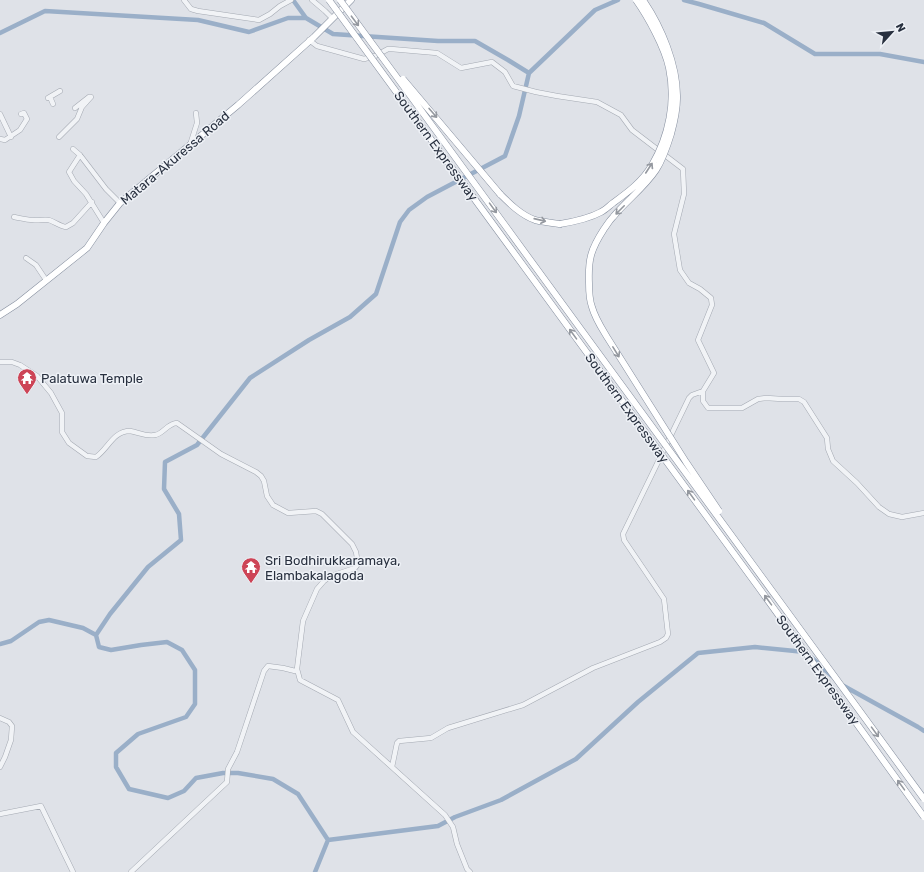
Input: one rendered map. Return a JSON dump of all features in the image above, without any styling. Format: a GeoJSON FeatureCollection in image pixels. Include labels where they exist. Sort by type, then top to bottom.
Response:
{"type":"FeatureCollection","features":[{"type":"Feature","properties":{"kind":"highway","name":"Southern Expressway"},"geometry":{"type":"LineString","coordinates":[[329,0],[924,816]]}},
{"type":"Feature","properties":{"kind":"highway","name":"Southern Expressway"},"geometry":{"type":"LineString","coordinates":[[340,0],[924,799]]}},
{"type":"Feature","properties":{"kind":"highway","name":"Matara-Akuressa Road"},"geometry":{"type":"LineString","coordinates":[[0,315],[17,304],[87,248],[120,203],[238,105],[312,38],[350,0]]}},
{"type":"Feature","properties":{"kind":"highway"},"geometry":{"type":"LineString","coordinates":[[371,41],[500,194],[513,207],[524,215],[535,220],[560,224],[574,222],[600,213],[630,191],[642,179],[652,165],[664,140],[668,126],[672,88],[669,67],[664,50],[644,11],[636,0]]}},
{"type":"Feature","properties":{"kind":"highway"},"geometry":{"type":"LineString","coordinates":[[643,0],[660,30],[674,67],[678,99],[675,120],[666,152],[656,170],[646,184],[612,217],[596,242],[588,270],[591,306],[596,319],[686,462],[765,581]]}},
{"type":"Feature","properties":{"kind":"street"},"geometry":{"type":"LineString","coordinates":[[184,0],[191,9],[198,11],[258,20],[289,1]]}},
{"type":"Feature","properties":{"kind":"street"},"geometry":{"type":"LineString","coordinates":[[312,0],[325,10],[330,20]]}},
{"type":"Feature","properties":{"kind":"street"},"geometry":{"type":"LineString","coordinates":[[312,38],[317,46],[364,59],[391,49],[437,53],[461,68],[492,62],[505,72],[513,86],[536,92],[597,102],[620,115],[632,130],[683,169],[684,194],[674,234],[680,270],[689,283],[700,289],[711,298],[712,305],[698,340],[714,373],[704,391],[703,401],[708,408],[742,408],[758,399],[766,398],[800,399],[804,402],[826,438],[828,449],[833,461],[857,483],[879,507],[889,514],[902,517],[924,513]]}},
{"type":"Feature","properties":{"kind":"street"},"geometry":{"type":"LineString","coordinates":[[53,104],[49,98],[60,91]]}},
{"type":"Feature","properties":{"kind":"street"},"geometry":{"type":"LineString","coordinates":[[60,136],[77,119],[82,107],[91,96],[75,108]]}},
{"type":"Feature","properties":{"kind":"street"},"geometry":{"type":"LineString","coordinates":[[0,139],[5,140],[20,130],[28,120],[24,113],[21,114]]}},
{"type":"Feature","properties":{"kind":"street"},"geometry":{"type":"LineString","coordinates":[[190,145],[197,123],[196,113]]}},
{"type":"Feature","properties":{"kind":"street"},"geometry":{"type":"LineString","coordinates":[[0,114],[11,137]]}},
{"type":"Feature","properties":{"kind":"street"},"geometry":{"type":"LineString","coordinates":[[73,149],[80,155],[106,189],[120,203]]}},
{"type":"Feature","properties":{"kind":"street"},"geometry":{"type":"LineString","coordinates":[[80,155],[68,172],[92,202],[104,223]]}},
{"type":"Feature","properties":{"kind":"street"},"geometry":{"type":"LineString","coordinates":[[14,217],[27,220],[51,220],[61,227],[66,227],[73,223],[92,202]]}},
{"type":"Feature","properties":{"kind":"street"},"geometry":{"type":"LineString","coordinates":[[26,258],[36,265],[46,280]]}},
{"type":"Feature","properties":{"kind":"street"},"geometry":{"type":"LineString","coordinates":[[0,362],[12,362],[20,365],[37,376],[51,393],[62,412],[62,432],[69,443],[87,456],[96,457],[101,454],[116,435],[129,431],[144,435],[156,435],[172,423],[177,423],[221,454],[261,476],[264,481],[267,496],[273,505],[288,513],[316,511],[322,514],[347,538],[356,552],[358,564],[354,568],[331,576],[317,589],[303,621],[297,669],[300,680],[338,700],[353,732],[445,815],[454,827],[457,844],[467,869],[470,872]]}},
{"type":"Feature","properties":{"kind":"street"},"geometry":{"type":"LineString","coordinates":[[392,767],[397,742],[399,741],[431,738],[448,728],[523,705],[593,668],[660,642],[666,638],[668,634],[664,599],[624,540],[623,534],[689,398],[692,395],[704,391]]}},
{"type":"Feature","properties":{"kind":"street"},"geometry":{"type":"LineString","coordinates":[[131,872],[226,782],[228,769],[237,752],[264,671],[268,666],[295,671],[297,669]]}},
{"type":"Feature","properties":{"kind":"street"},"geometry":{"type":"LineString","coordinates":[[0,718],[9,722],[12,726],[11,740],[0,768]]}},
{"type":"Feature","properties":{"kind":"street"},"geometry":{"type":"LineString","coordinates":[[0,814],[41,806],[73,872]]}},
{"type":"Feature","properties":{"kind":"waterway"},"geometry":{"type":"LineString","coordinates":[[293,0],[306,18]]}},
{"type":"Feature","properties":{"kind":"waterway"},"geometry":{"type":"LineString","coordinates":[[328,840],[298,794],[273,779],[238,773],[223,773],[196,778],[184,791],[168,798],[129,789],[116,767],[116,753],[138,734],[186,717],[195,704],[195,670],[182,650],[167,642],[111,650],[99,647],[96,635],[110,614],[148,567],[181,540],[179,514],[164,489],[165,462],[197,445],[250,378],[309,340],[350,317],[376,294],[400,222],[409,210],[427,197],[505,156],[519,116],[529,73],[595,10],[618,0]]}},
{"type":"Feature","properties":{"kind":"waterway"},"geometry":{"type":"LineString","coordinates":[[684,0],[764,23],[815,54],[880,54],[924,62]]}},
{"type":"Feature","properties":{"kind":"waterway"},"geometry":{"type":"LineString","coordinates":[[0,33],[45,11],[198,20],[249,32],[288,18],[306,18],[333,34],[438,41],[475,41],[529,73]]}},
{"type":"Feature","properties":{"kind":"waterway"},"geometry":{"type":"LineString","coordinates":[[0,644],[11,641],[39,622],[49,620],[83,628],[96,635]]}},
{"type":"Feature","properties":{"kind":"waterway"},"geometry":{"type":"LineString","coordinates":[[315,872],[328,840],[438,826],[455,817],[501,800],[576,759],[638,702],[698,653],[755,647],[807,653]]}},
{"type":"Feature","properties":{"kind":"waterway"},"geometry":{"type":"LineString","coordinates":[[812,658],[832,676]]}},
{"type":"Feature","properties":{"kind":"waterway"},"geometry":{"type":"LineString","coordinates":[[842,685],[924,731]]}},
{"type":"Feature","properties":{"kind":"place","name":"Palatuwa Temple"},"geometry":{"type":"Point","coordinates":[27,395]}},
{"type":"Feature","properties":{"kind":"place","name":"Sri Bodhirukkaramaya, Elambakalagoda"},"geometry":{"type":"Point","coordinates":[251,584]}}]}
